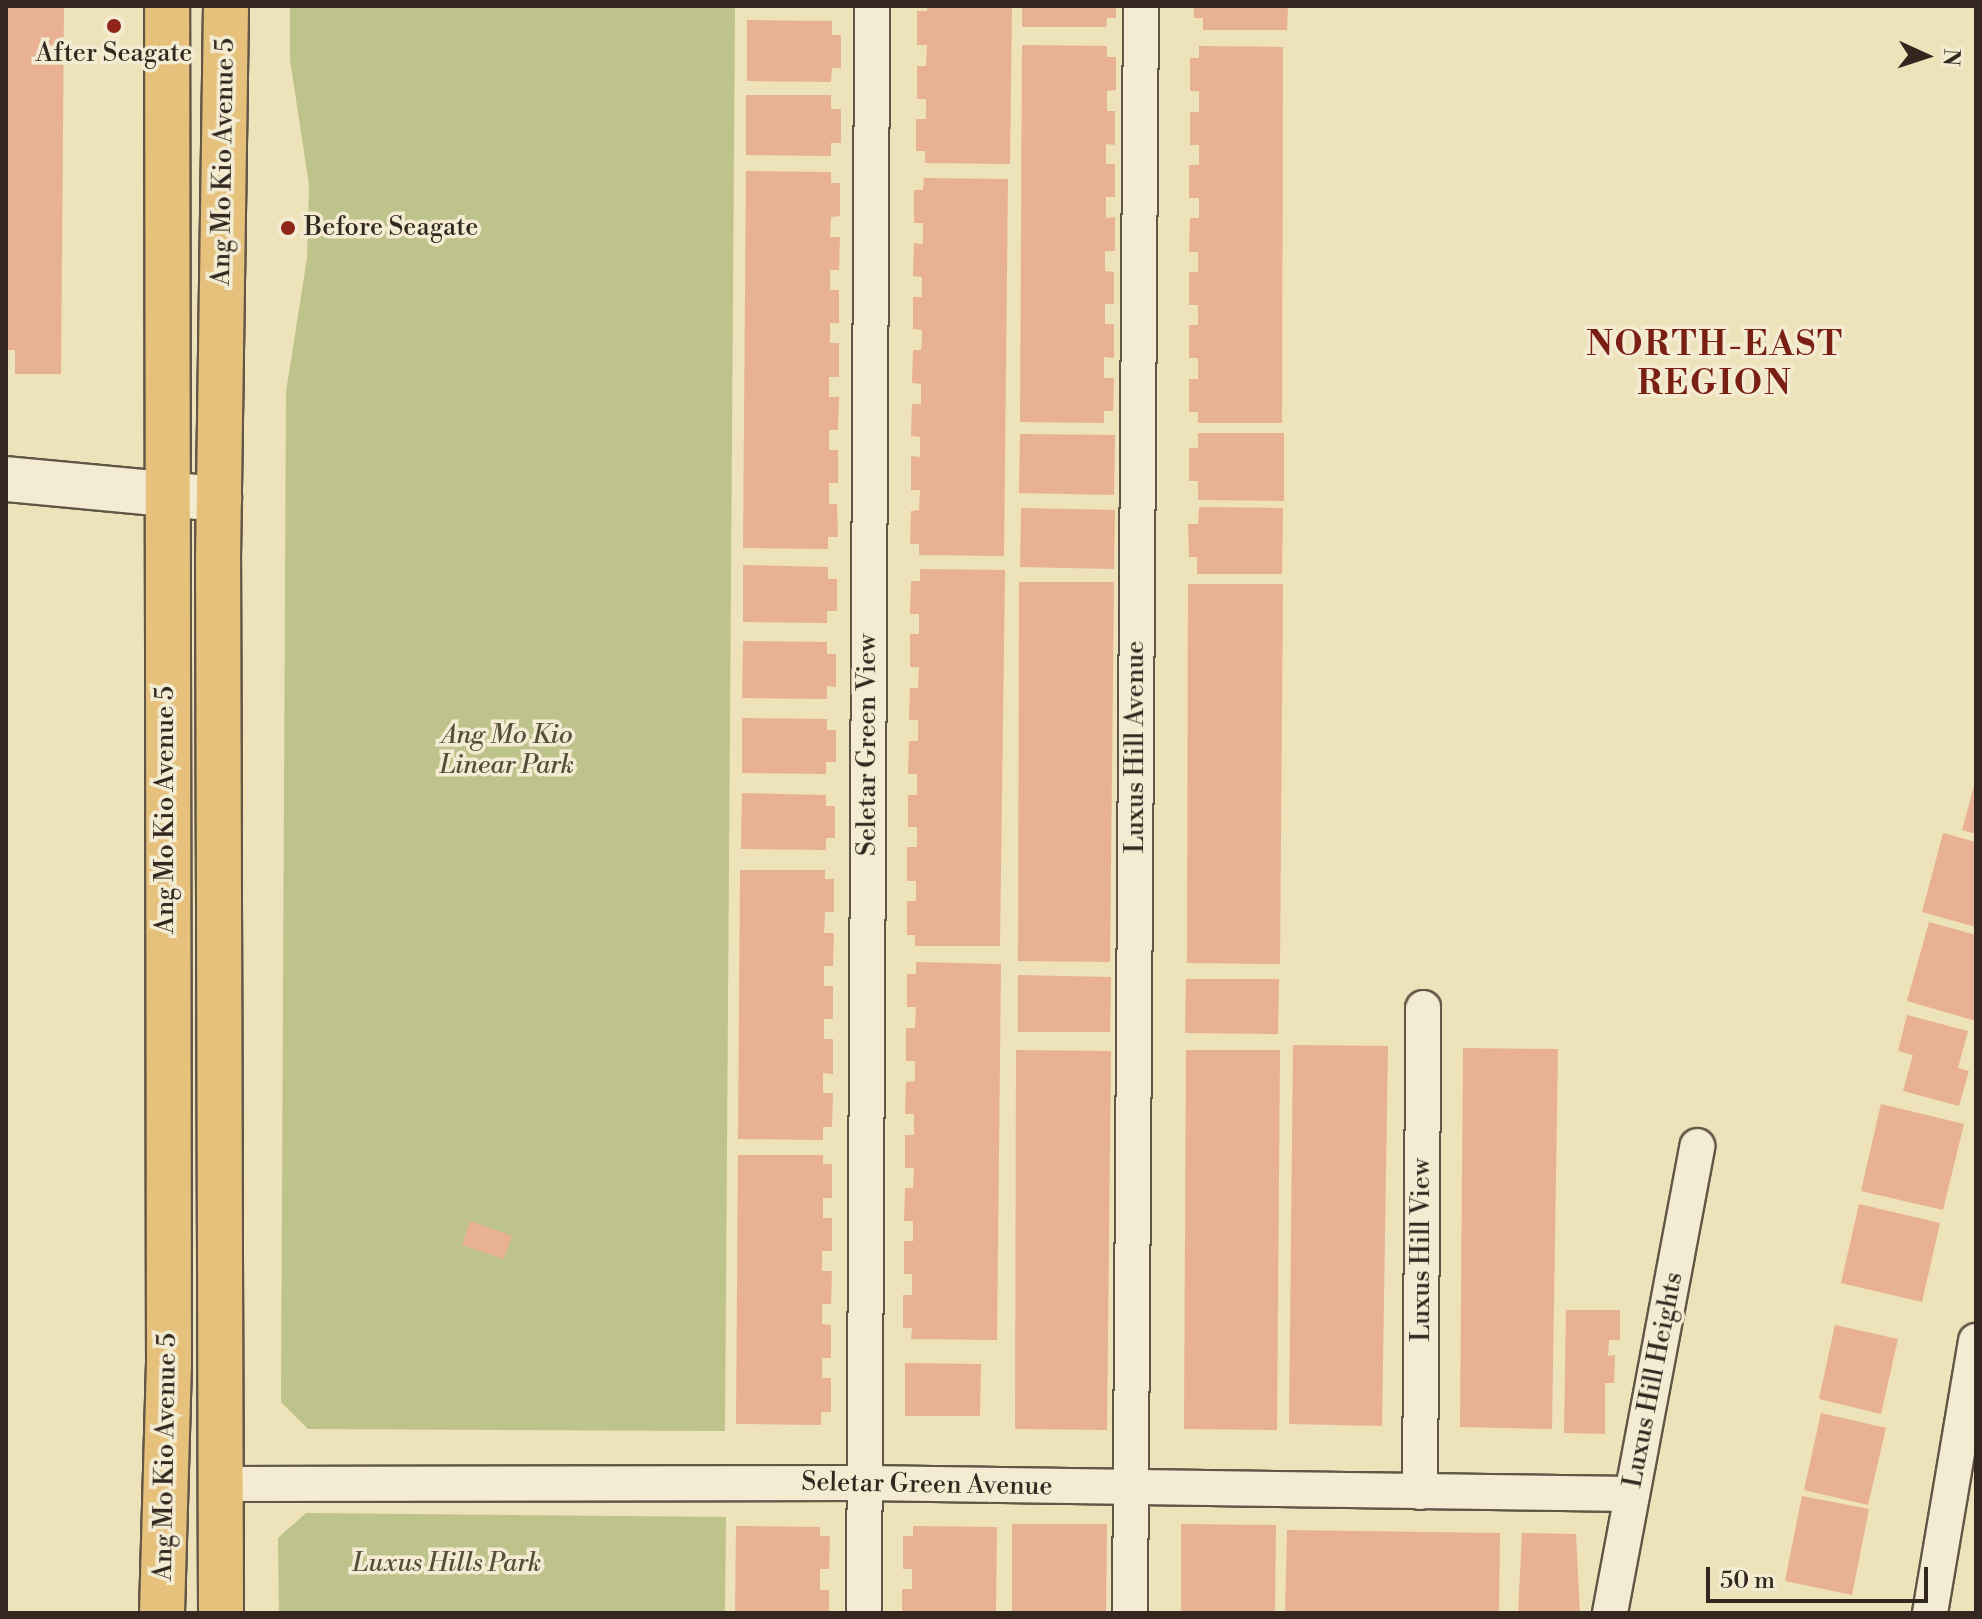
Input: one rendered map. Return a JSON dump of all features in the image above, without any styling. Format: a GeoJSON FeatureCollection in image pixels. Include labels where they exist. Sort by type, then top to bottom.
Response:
{"type":"FeatureCollection","features":[{"type":"Feature","properties":{"kind":"main road","name":"Ang Mo Kio Avenue 5"},"geometry":{"type":"LineString","coordinates":[[162,1613],[169,1365],[165,508],[167,6]]}},
{"type":"Feature","properties":{"kind":"main road","name":"Ang Mo Kio Avenue 5"},"geometry":{"type":"LineString","coordinates":[[221,1613],[219,513],[226,6]]}},
{"type":"Feature","properties":{"kind":"street","name":"Seletar Green View"},"geometry":{"type":"LineString","coordinates":[[864,1613],[872,6]]}},
{"type":"Feature","properties":{"kind":"street","name":"Luxus Hill Avenue"},"geometry":{"type":"LineString","coordinates":[[1130,1613],[1141,6]]}},
{"type":"Feature","properties":{"kind":"street"},"geometry":{"type":"LineString","coordinates":[[6,479],[165,508]]}},
{"type":"Feature","properties":{"kind":"street"},"geometry":{"type":"LineString","coordinates":[[6,505],[165,508],[219,513]]}},
{"type":"Feature","properties":{"kind":"street","name":"Luxus Hill View"},"geometry":{"type":"LineString","coordinates":[[1420,1492],[1423,1008]]}},
{"type":"Feature","properties":{"kind":"street","name":"Luxus Hill Heights"},"geometry":{"type":"LineString","coordinates":[[1610,1613],[1697,1146]]}},
{"type":"Feature","properties":{"kind":"street"},"geometry":{"type":"LineString","coordinates":[[1930,1613],[1976,1341]]}},
{"type":"Feature","properties":{"kind":"street","name":"Seletar Green Avenue"},"geometry":{"type":"LineString","coordinates":[[221,1484],[864,1483],[1632,1494]]}},
{"type":"Feature","properties":{"kind":"green space","name":"Ang Mo Kio Linear Park"},"geometry":{"type":"Polygon","coordinates":[[[290,6],[735,6],[725,1431],[308,1429],[281,1402],[286,392],[307,258],[309,185],[290,60],[290,6]]]}},
{"type":"Feature","properties":{"kind":"green space","name":"Luxus Hills Park"},"geometry":{"type":"Polygon","coordinates":[[[306,1513],[726,1517],[725,1613],[279,1613],[278,1538],[306,1513]]]}},
{"type":"Feature","properties":{"kind":"building"},"geometry":{"type":"Polygon","coordinates":[[[6,6],[64,6],[61,374],[15,374],[15,350],[6,350],[6,6]]]}},
{"type":"Feature","properties":{"kind":"building"},"geometry":{"type":"Polygon","coordinates":[[[927,6],[1012,6],[1010,164],[925,163],[925,151],[916,151],[916,119],[926,119],[926,99],[917,99],[917,66],[926,66],[927,45],[917,45],[917,11],[927,11],[927,6]]]}},
{"type":"Feature","properties":{"kind":"building"},"geometry":{"type":"Polygon","coordinates":[[[1022,6],[1116,6],[1116,18],[1107,18],[1106,27],[1022,27],[1022,6]]]}},
{"type":"Feature","properties":{"kind":"building"},"geometry":{"type":"Polygon","coordinates":[[[1194,6],[1288,6],[1287,30],[1203,30],[1203,18],[1194,18],[1194,6]]]}},
{"type":"Feature","properties":{"kind":"building"},"geometry":{"type":"Polygon","coordinates":[[[747,20],[832,21],[832,35],[841,35],[841,68],[832,68],[831,82],[747,81],[747,20]]]}},
{"type":"Feature","properties":{"kind":"building"},"geometry":{"type":"Polygon","coordinates":[[[1022,45],[1107,46],[1107,57],[1116,57],[1116,90],[1107,91],[1107,111],[1115,111],[1115,145],[1106,144],[1106,164],[1115,164],[1115,197],[1106,197],[1106,218],[1115,217],[1115,251],[1105,251],[1105,271],[1114,272],[1114,304],[1105,304],[1105,324],[1114,324],[1114,358],[1104,357],[1104,378],[1114,378],[1113,411],[1104,411],[1104,423],[1020,422],[1022,45]]]}},
{"type":"Feature","properties":{"kind":"building"},"geometry":{"type":"Polygon","coordinates":[[[1199,46],[1283,47],[1282,423],[1198,423],[1198,412],[1189,412],[1189,379],[1198,379],[1198,358],[1189,358],[1189,325],[1198,325],[1198,305],[1189,305],[1189,272],[1198,272],[1198,252],[1189,252],[1190,218],[1199,218],[1199,198],[1189,198],[1189,165],[1199,165],[1199,145],[1190,145],[1190,112],[1199,112],[1199,91],[1190,91],[1190,58],[1199,58],[1199,46]]]}},
{"type":"Feature","properties":{"kind":"building"},"geometry":{"type":"Polygon","coordinates":[[[746,95],[831,95],[831,109],[841,109],[841,143],[831,143],[831,156],[746,155],[746,95]]]}},
{"type":"Feature","properties":{"kind":"building"},"geometry":{"type":"Polygon","coordinates":[[[746,171],[831,172],[831,183],[840,183],[840,216],[831,217],[830,237],[840,237],[839,270],[830,270],[830,290],[839,290],[839,323],[830,323],[830,343],[839,343],[839,377],[829,377],[829,397],[839,397],[838,430],[829,430],[829,450],[838,450],[838,483],[829,483],[829,504],[837,504],[838,537],[828,537],[828,549],[743,548],[746,171]]]}},
{"type":"Feature","properties":{"kind":"building"},"geometry":{"type":"Polygon","coordinates":[[[924,178],[1008,179],[1004,556],[919,555],[919,544],[910,544],[911,511],[919,510],[920,490],[911,490],[911,456],[920,457],[920,437],[911,436],[912,404],[921,404],[921,384],[912,383],[913,350],[921,350],[922,341],[922,330],[913,329],[913,297],[922,297],[922,277],[913,276],[914,243],[923,244],[923,223],[914,223],[914,190],[923,190],[924,178]]]}},
{"type":"Feature","properties":{"kind":"building"},"geometry":{"type":"Polygon","coordinates":[[[1198,433],[1284,433],[1284,501],[1198,500],[1198,481],[1189,481],[1189,448],[1198,448],[1198,433]]]}},
{"type":"Feature","properties":{"kind":"building"},"geometry":{"type":"Polygon","coordinates":[[[1020,434],[1115,435],[1114,495],[1019,493],[1020,434]]]}},
{"type":"Feature","properties":{"kind":"building"},"geometry":{"type":"Polygon","coordinates":[[[1199,507],[1283,508],[1282,574],[1197,574],[1197,557],[1189,557],[1188,524],[1198,524],[1199,507]]]}},
{"type":"Feature","properties":{"kind":"building"},"geometry":{"type":"Polygon","coordinates":[[[1021,508],[1115,510],[1114,569],[1020,567],[1021,508]]]}},
{"type":"Feature","properties":{"kind":"building"},"geometry":{"type":"Polygon","coordinates":[[[743,565],[828,567],[828,579],[837,579],[837,611],[827,611],[827,623],[743,622],[743,565]]]}},
{"type":"Feature","properties":{"kind":"building"},"geometry":{"type":"Polygon","coordinates":[[[920,569],[1005,570],[1000,946],[915,946],[915,935],[907,935],[907,901],[916,901],[916,881],[907,881],[907,847],[917,847],[917,827],[908,827],[908,795],[917,795],[917,774],[908,774],[909,741],[918,741],[918,720],[909,720],[910,688],[918,688],[919,667],[910,667],[910,634],[919,634],[919,614],[910,614],[911,581],[920,581],[920,569]]]}},
{"type":"Feature","properties":{"kind":"building"},"geometry":{"type":"Polygon","coordinates":[[[1019,582],[1114,582],[1110,962],[1018,961],[1019,582]]]}},
{"type":"Feature","properties":{"kind":"building"},"geometry":{"type":"Polygon","coordinates":[[[1188,584],[1283,584],[1280,964],[1187,963],[1188,584]]]}},
{"type":"Feature","properties":{"kind":"building"},"geometry":{"type":"Polygon","coordinates":[[[743,641],[827,642],[827,654],[836,654],[836,687],[827,686],[827,699],[742,698],[743,641]]]}},
{"type":"Feature","properties":{"kind":"building"},"geometry":{"type":"Polygon","coordinates":[[[742,718],[827,719],[827,730],[836,730],[836,762],[826,762],[826,774],[742,773],[742,718]]]}},
{"type":"Feature","properties":{"kind":"building"},"geometry":{"type":"Polygon","coordinates":[[[1976,782],[1976,834],[1962,830],[1976,782]]]}},
{"type":"Feature","properties":{"kind":"building"},"geometry":{"type":"Polygon","coordinates":[[[742,793],[826,795],[826,806],[835,806],[835,838],[826,838],[826,850],[741,849],[742,793]]]}},
{"type":"Feature","properties":{"kind":"building"},"geometry":{"type":"Polygon","coordinates":[[[1943,833],[1976,842],[1976,927],[1922,912],[1943,833]]]}},
{"type":"Feature","properties":{"kind":"building"},"geometry":{"type":"Polygon","coordinates":[[[740,870],[825,870],[825,879],[834,879],[834,912],[825,912],[824,933],[834,933],[833,966],[824,966],[824,986],[833,986],[833,1019],[824,1019],[824,1039],[833,1039],[833,1074],[823,1073],[823,1093],[833,1093],[832,1127],[823,1127],[823,1140],[738,1139],[740,870]]]}},
{"type":"Feature","properties":{"kind":"building"},"geometry":{"type":"Polygon","coordinates":[[[1929,922],[1976,935],[1976,1021],[1907,1001],[1929,922]]]}},
{"type":"Feature","properties":{"kind":"building"},"geometry":{"type":"Polygon","coordinates":[[[916,962],[1001,964],[997,1340],[911,1339],[912,1328],[903,1328],[903,1295],[912,1295],[912,1274],[904,1274],[904,1241],[913,1241],[913,1221],[904,1221],[905,1188],[913,1188],[914,1168],[905,1168],[905,1135],[914,1135],[914,1114],[905,1114],[906,1082],[915,1081],[915,1061],[906,1061],[906,1028],[915,1028],[916,1007],[907,1007],[907,974],[916,974],[916,962]]]}},
{"type":"Feature","properties":{"kind":"building"},"geometry":{"type":"Polygon","coordinates":[[[1018,975],[1111,977],[1110,1032],[1018,1032],[1018,975]]]}},
{"type":"Feature","properties":{"kind":"building"},"geometry":{"type":"Polygon","coordinates":[[[1186,979],[1279,979],[1278,1034],[1185,1033],[1186,979]]]}},
{"type":"Feature","properties":{"kind":"building"},"geometry":{"type":"Polygon","coordinates":[[[1907,1015],[1968,1031],[1958,1068],[1969,1071],[1959,1106],[1903,1091],[1913,1055],[1898,1051],[1907,1015]]]}},
{"type":"Feature","properties":{"kind":"building"},"geometry":{"type":"Polygon","coordinates":[[[1293,1045],[1388,1046],[1382,1426],[1289,1424],[1293,1045]]]}},
{"type":"Feature","properties":{"kind":"building"},"geometry":{"type":"Polygon","coordinates":[[[1463,1048],[1558,1049],[1552,1429],[1460,1427],[1463,1048]]]}},
{"type":"Feature","properties":{"kind":"building"},"geometry":{"type":"Polygon","coordinates":[[[1016,1050],[1111,1051],[1107,1430],[1015,1429],[1016,1050]]]}},
{"type":"Feature","properties":{"kind":"building"},"geometry":{"type":"Polygon","coordinates":[[[1186,1050],[1280,1050],[1277,1430],[1184,1429],[1186,1050]]]}},
{"type":"Feature","properties":{"kind":"building"},"geometry":{"type":"Polygon","coordinates":[[[1881,1104],[1964,1124],[1943,1210],[1861,1191],[1881,1104]]]}},
{"type":"Feature","properties":{"kind":"building"},"geometry":{"type":"Polygon","coordinates":[[[738,1155],[823,1155],[823,1164],[832,1164],[832,1198],[823,1198],[823,1218],[832,1218],[832,1251],[822,1251],[822,1271],[832,1271],[831,1304],[822,1304],[822,1324],[831,1325],[831,1358],[822,1358],[822,1378],[831,1378],[831,1412],[821,1412],[821,1425],[736,1424],[738,1155]]]}},
{"type":"Feature","properties":{"kind":"building"},"geometry":{"type":"Polygon","coordinates":[[[1859,1204],[1940,1223],[1922,1302],[1841,1283],[1859,1204]]]}},
{"type":"Feature","properties":{"kind":"building"},"geometry":{"type":"Polygon","coordinates":[[[470,1221],[512,1236],[504,1259],[462,1245],[470,1221]]]}},
{"type":"Feature","properties":{"kind":"building"},"geometry":{"type":"Polygon","coordinates":[[[1566,1310],[1620,1310],[1620,1340],[1609,1340],[1608,1356],[1615,1355],[1614,1383],[1605,1383],[1605,1434],[1564,1433],[1566,1310]]]}},
{"type":"Feature","properties":{"kind":"building"},"geometry":{"type":"Polygon","coordinates":[[[1835,1325],[1898,1339],[1881,1414],[1819,1399],[1835,1325]]]}},
{"type":"Feature","properties":{"kind":"building"},"geometry":{"type":"Polygon","coordinates":[[[905,1363],[981,1364],[980,1416],[905,1416],[905,1363]]]}},
{"type":"Feature","properties":{"kind":"building"},"geometry":{"type":"Polygon","coordinates":[[[1821,1413],[1886,1428],[1868,1505],[1804,1490],[1821,1413]]]}},
{"type":"Feature","properties":{"kind":"building"},"geometry":{"type":"Polygon","coordinates":[[[1802,1496],[1869,1509],[1852,1595],[1785,1581],[1802,1496]]]}},
{"type":"Feature","properties":{"kind":"building"},"geometry":{"type":"Polygon","coordinates":[[[1012,1524],[1107,1524],[1106,1613],[1012,1613],[1012,1524]]]}},
{"type":"Feature","properties":{"kind":"building"},"geometry":{"type":"Polygon","coordinates":[[[1181,1524],[1276,1525],[1275,1613],[1181,1613],[1181,1524]]]}},
{"type":"Feature","properties":{"kind":"building"},"geometry":{"type":"Polygon","coordinates":[[[736,1526],[820,1527],[820,1536],[830,1536],[829,1569],[820,1569],[820,1590],[829,1590],[829,1613],[735,1613],[736,1526]]]}},
{"type":"Feature","properties":{"kind":"building"},"geometry":{"type":"Polygon","coordinates":[[[913,1526],[997,1527],[996,1613],[902,1613],[902,1589],[912,1589],[912,1569],[903,1569],[903,1536],[913,1536],[913,1526]]]}},
{"type":"Feature","properties":{"kind":"building"},"geometry":{"type":"Polygon","coordinates":[[[1287,1530],[1500,1533],[1499,1613],[1285,1613],[1287,1530]]]}},
{"type":"Feature","properties":{"kind":"building"},"geometry":{"type":"Polygon","coordinates":[[[1522,1533],[1576,1534],[1580,1613],[1518,1613],[1522,1533]]]}},
{"type":"Feature","properties":{"kind":"place","name":"After Seagate"},"geometry":{"type":"Point","coordinates":[114,26]}},
{"type":"Feature","properties":{"kind":"place","name":"Before Seagate"},"geometry":{"type":"Point","coordinates":[288,228]}},
{"type":"Feature","properties":{"kind":"district","name":"NORTH-EAST REGION"},"geometry":{"type":"Point","coordinates":[1715,364]}}]}
